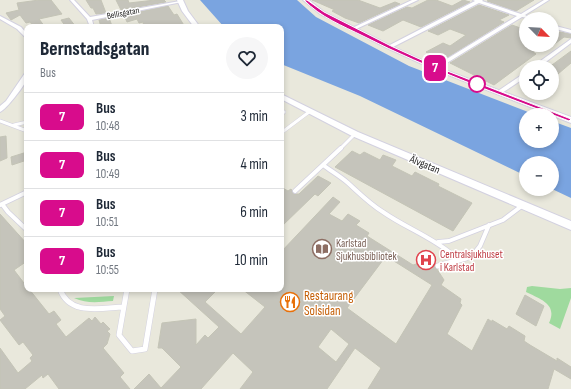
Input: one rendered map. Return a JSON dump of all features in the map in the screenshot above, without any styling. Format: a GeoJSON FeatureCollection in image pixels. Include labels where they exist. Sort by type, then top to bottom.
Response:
{"type":"FeatureCollection","features":[{"type":"Feature","properties":{"kind":"street"},"geometry":{"type":"LineString","coordinates":[[72,0],[89,19],[91,24]]}},
{"type":"Feature","properties":{"kind":"street"},"geometry":{"type":"LineString","coordinates":[[306,0],[322,13],[352,29],[435,68],[571,120]]}},
{"type":"Feature","properties":{"kind":"street"},"geometry":{"type":"LineString","coordinates":[[352,29],[416,0]]}},
{"type":"Feature","properties":{"kind":"street"},"geometry":{"type":"LineString","coordinates":[[389,47],[478,0],[519,15]]}},
{"type":"Feature","properties":{"kind":"street"},"geometry":{"type":"LineString","coordinates":[[528,12],[547,0]]}},
{"type":"Feature","properties":{"kind":"street"},"geometry":{"type":"LineString","coordinates":[[180,1],[195,24]]}},
{"type":"Feature","properties":{"kind":"street","name":"Bellisgatan"},"geometry":{"type":"LineString","coordinates":[[89,19],[180,1]]}},
{"type":"Feature","properties":{"kind":"street"},"geometry":{"type":"LineString","coordinates":[[0,17],[19,28],[24,34]]}},
{"type":"Feature","properties":{"kind":"street"},"geometry":{"type":"LineString","coordinates":[[435,68],[519,17]]}},
{"type":"Feature","properties":{"kind":"street"},"geometry":{"type":"LineString","coordinates":[[559,28],[571,32]]}},
{"type":"Feature","properties":{"kind":"street"},"geometry":{"type":"LineString","coordinates":[[545,60],[571,41]]}},
{"type":"Feature","properties":{"kind":"street"},"geometry":{"type":"LineString","coordinates":[[0,110],[8,102],[24,78]]}},
{"type":"Feature","properties":{"kind":"street"},"geometry":{"type":"LineString","coordinates":[[500,92],[519,79]]}},
{"type":"Feature","properties":{"kind":"street","name":"Älvgatan"},"geometry":{"type":"LineString","coordinates":[[284,98],[309,112],[355,134],[571,226]]}},
{"type":"Feature","properties":{"kind":"lane"},"geometry":{"type":"LineString","coordinates":[[284,131],[309,112]]}},
{"type":"Feature","properties":{"kind":"lane"},"geometry":{"type":"LineString","coordinates":[[0,120],[24,131]]}},
{"type":"Feature","properties":{"kind":"lane"},"geometry":{"type":"LineString","coordinates":[[12,125],[24,123]]}},
{"type":"Feature","properties":{"kind":"lane"},"geometry":{"type":"LineString","coordinates":[[295,191],[355,134]]}},
{"type":"Feature","properties":{"kind":"lane"},"geometry":{"type":"LineString","coordinates":[[324,164],[382,212],[418,233],[438,242],[459,259]]}},
{"type":"Feature","properties":{"kind":"lane"},"geometry":{"type":"LineString","coordinates":[[24,194],[1,205],[24,227]]}},
{"type":"Feature","properties":{"kind":"lane"},"geometry":{"type":"LineString","coordinates":[[438,242],[449,241],[503,220],[522,205]]}},
{"type":"Feature","properties":{"kind":"lane"},"geometry":{"type":"LineString","coordinates":[[438,266],[459,259],[469,258],[477,252],[489,225]]}},
{"type":"Feature","properties":{"kind":"lane"},"geometry":{"type":"LineString","coordinates":[[61,292],[66,302],[79,308],[123,307]]}},
{"type":"Feature","properties":{"kind":"lane"},"geometry":{"type":"LineString","coordinates":[[126,292],[119,335],[132,351],[145,349],[154,292]]}},
{"type":"Feature","properties":{"kind":"green space"},"geometry":{"type":"Polygon","coordinates":[[[532,286],[560,289],[571,288],[571,298],[560,329],[549,323],[551,311],[546,303],[526,292],[527,287],[532,286]]]}},
{"type":"Feature","properties":{"kind":"green space"},"geometry":{"type":"Polygon","coordinates":[[[114,296],[113,301],[98,302],[88,302],[74,298],[114,296]]]}},
{"type":"Feature","properties":{"kind":"water"},"geometry":{"type":"Polygon","coordinates":[[[200,0],[297,0],[316,17],[409,66],[519,108],[519,148],[559,148],[559,124],[571,128],[571,198],[559,192],[559,156],[519,156],[519,173],[360,96],[284,65],[284,24],[221,24],[200,0]]]}},
{"type":"Feature","properties":{"kind":"building"},"geometry":{"type":"Polygon","coordinates":[[[51,0],[62,14],[39,19],[43,24],[32,24],[30,22],[26,23],[20,15],[11,20],[6,13],[19,10],[17,3],[51,0]]]}},
{"type":"Feature","properties":{"kind":"building"},"geometry":{"type":"Polygon","coordinates":[[[86,0],[101,0],[106,13],[96,14],[86,0]]]}},
{"type":"Feature","properties":{"kind":"building"},"geometry":{"type":"Polygon","coordinates":[[[116,0],[128,0],[129,3],[155,0],[164,0],[166,2],[121,10],[116,0]]]}},
{"type":"Feature","properties":{"kind":"building"},"geometry":{"type":"Polygon","coordinates":[[[312,0],[358,0],[380,8],[395,2],[400,4],[359,23],[345,18],[332,11],[335,10],[312,0]]]}},
{"type":"Feature","properties":{"kind":"building"},"geometry":{"type":"Polygon","coordinates":[[[428,0],[436,0],[452,6],[463,0],[470,2],[421,27],[403,20],[383,31],[368,25],[407,7],[412,8],[428,0]]]}},
{"type":"Feature","properties":{"kind":"building"},"geometry":{"type":"Polygon","coordinates":[[[534,0],[516,11],[487,1],[534,0]]]}},
{"type":"Feature","properties":{"kind":"building"},"geometry":{"type":"Polygon","coordinates":[[[479,5],[509,15],[499,20],[504,22],[443,60],[427,55],[429,54],[426,52],[443,43],[450,46],[466,35],[450,29],[438,35],[428,31],[479,5]]]}},
{"type":"Feature","properties":{"kind":"building"},"geometry":{"type":"Polygon","coordinates":[[[168,6],[174,15],[177,14],[183,24],[143,24],[143,22],[139,23],[137,19],[127,22],[124,15],[168,6]]]}},
{"type":"Feature","properties":{"kind":"building"},"geometry":{"type":"Polygon","coordinates":[[[69,18],[74,24],[64,24],[61,20],[69,18]]]}},
{"type":"Feature","properties":{"kind":"building"},"geometry":{"type":"Polygon","coordinates":[[[109,18],[111,24],[100,24],[99,20],[109,18]]]}},
{"type":"Feature","properties":{"kind":"building"},"geometry":{"type":"Polygon","coordinates":[[[512,25],[519,28],[519,52],[533,52],[536,54],[528,60],[519,60],[519,67],[494,85],[450,63],[512,25]]]}},
{"type":"Feature","properties":{"kind":"building"},"geometry":{"type":"Polygon","coordinates":[[[559,32],[571,34],[571,38],[564,37],[559,41],[559,32]]]}},
{"type":"Feature","properties":{"kind":"building"},"geometry":{"type":"Polygon","coordinates":[[[571,51],[571,63],[559,73],[559,60],[571,51]]]}},
{"type":"Feature","properties":{"kind":"building"},"geometry":{"type":"Polygon","coordinates":[[[6,136],[7,158],[0,161],[0,137],[6,136]]]}},
{"type":"Feature","properties":{"kind":"building"},"geometry":{"type":"Polygon","coordinates":[[[352,151],[360,155],[364,152],[380,160],[383,155],[396,160],[392,166],[412,176],[415,172],[439,184],[438,186],[472,203],[453,231],[335,167],[352,151]]]}},
{"type":"Feature","properties":{"kind":"building"},"geometry":{"type":"Polygon","coordinates":[[[24,153],[24,161],[12,165],[11,157],[24,153]]]}},
{"type":"Feature","properties":{"kind":"building"},"geometry":{"type":"Polygon","coordinates":[[[318,176],[331,183],[318,196],[315,194],[284,224],[284,189],[288,191],[291,189],[294,194],[299,194],[318,176]]]}},
{"type":"Feature","properties":{"kind":"building"},"geometry":{"type":"Polygon","coordinates":[[[333,197],[340,202],[329,214],[342,221],[348,214],[360,221],[356,225],[369,233],[367,236],[413,265],[431,260],[444,280],[441,285],[461,299],[460,303],[462,305],[447,334],[472,351],[488,319],[507,329],[509,326],[525,336],[524,341],[530,345],[557,361],[557,358],[571,367],[571,379],[554,369],[548,389],[368,389],[381,368],[355,348],[327,389],[240,389],[253,372],[233,353],[201,389],[134,389],[149,374],[161,388],[181,367],[162,348],[158,348],[162,323],[196,319],[196,345],[205,335],[208,338],[219,327],[180,292],[215,292],[205,302],[241,334],[265,307],[246,292],[284,292],[284,249],[333,197]],[[386,256],[347,308],[396,344],[432,285],[386,256]],[[331,329],[318,347],[336,362],[349,344],[331,329]]]}},
{"type":"Feature","properties":{"kind":"building"},"geometry":{"type":"Polygon","coordinates":[[[0,214],[24,241],[24,263],[14,270],[24,283],[24,292],[31,292],[49,314],[54,311],[61,320],[56,324],[66,337],[89,318],[92,321],[95,317],[101,324],[103,322],[110,329],[107,331],[110,334],[107,344],[103,348],[124,373],[120,377],[130,389],[59,389],[48,374],[43,378],[42,375],[25,389],[0,389],[0,348],[18,373],[32,361],[30,358],[33,355],[23,342],[19,345],[0,320],[5,316],[0,309],[0,214]]]}},
{"type":"Feature","properties":{"kind":"building"},"geometry":{"type":"Polygon","coordinates":[[[525,295],[544,306],[536,326],[516,314],[525,295]]]}},
{"type":"Feature","properties":{"kind":"bus line","name":"7"},"geometry":{"type":"LineString","coordinates":[[306,0],[322,13],[389,47],[435,68],[571,119]]}},
{"type":"Feature","properties":{"kind":"place","name":"Karlstad Sjukhusbibliotek"},"geometry":{"type":"Point","coordinates":[322,249]}},
{"type":"Feature","properties":{"kind":"place","name":"Centralsjukhuset i Karlstad"},"geometry":{"type":"Point","coordinates":[426,260]}},
{"type":"Feature","properties":{"kind":"place","name":"Restaurang Solsidan"},"geometry":{"type":"Point","coordinates":[290,302]}}]}
